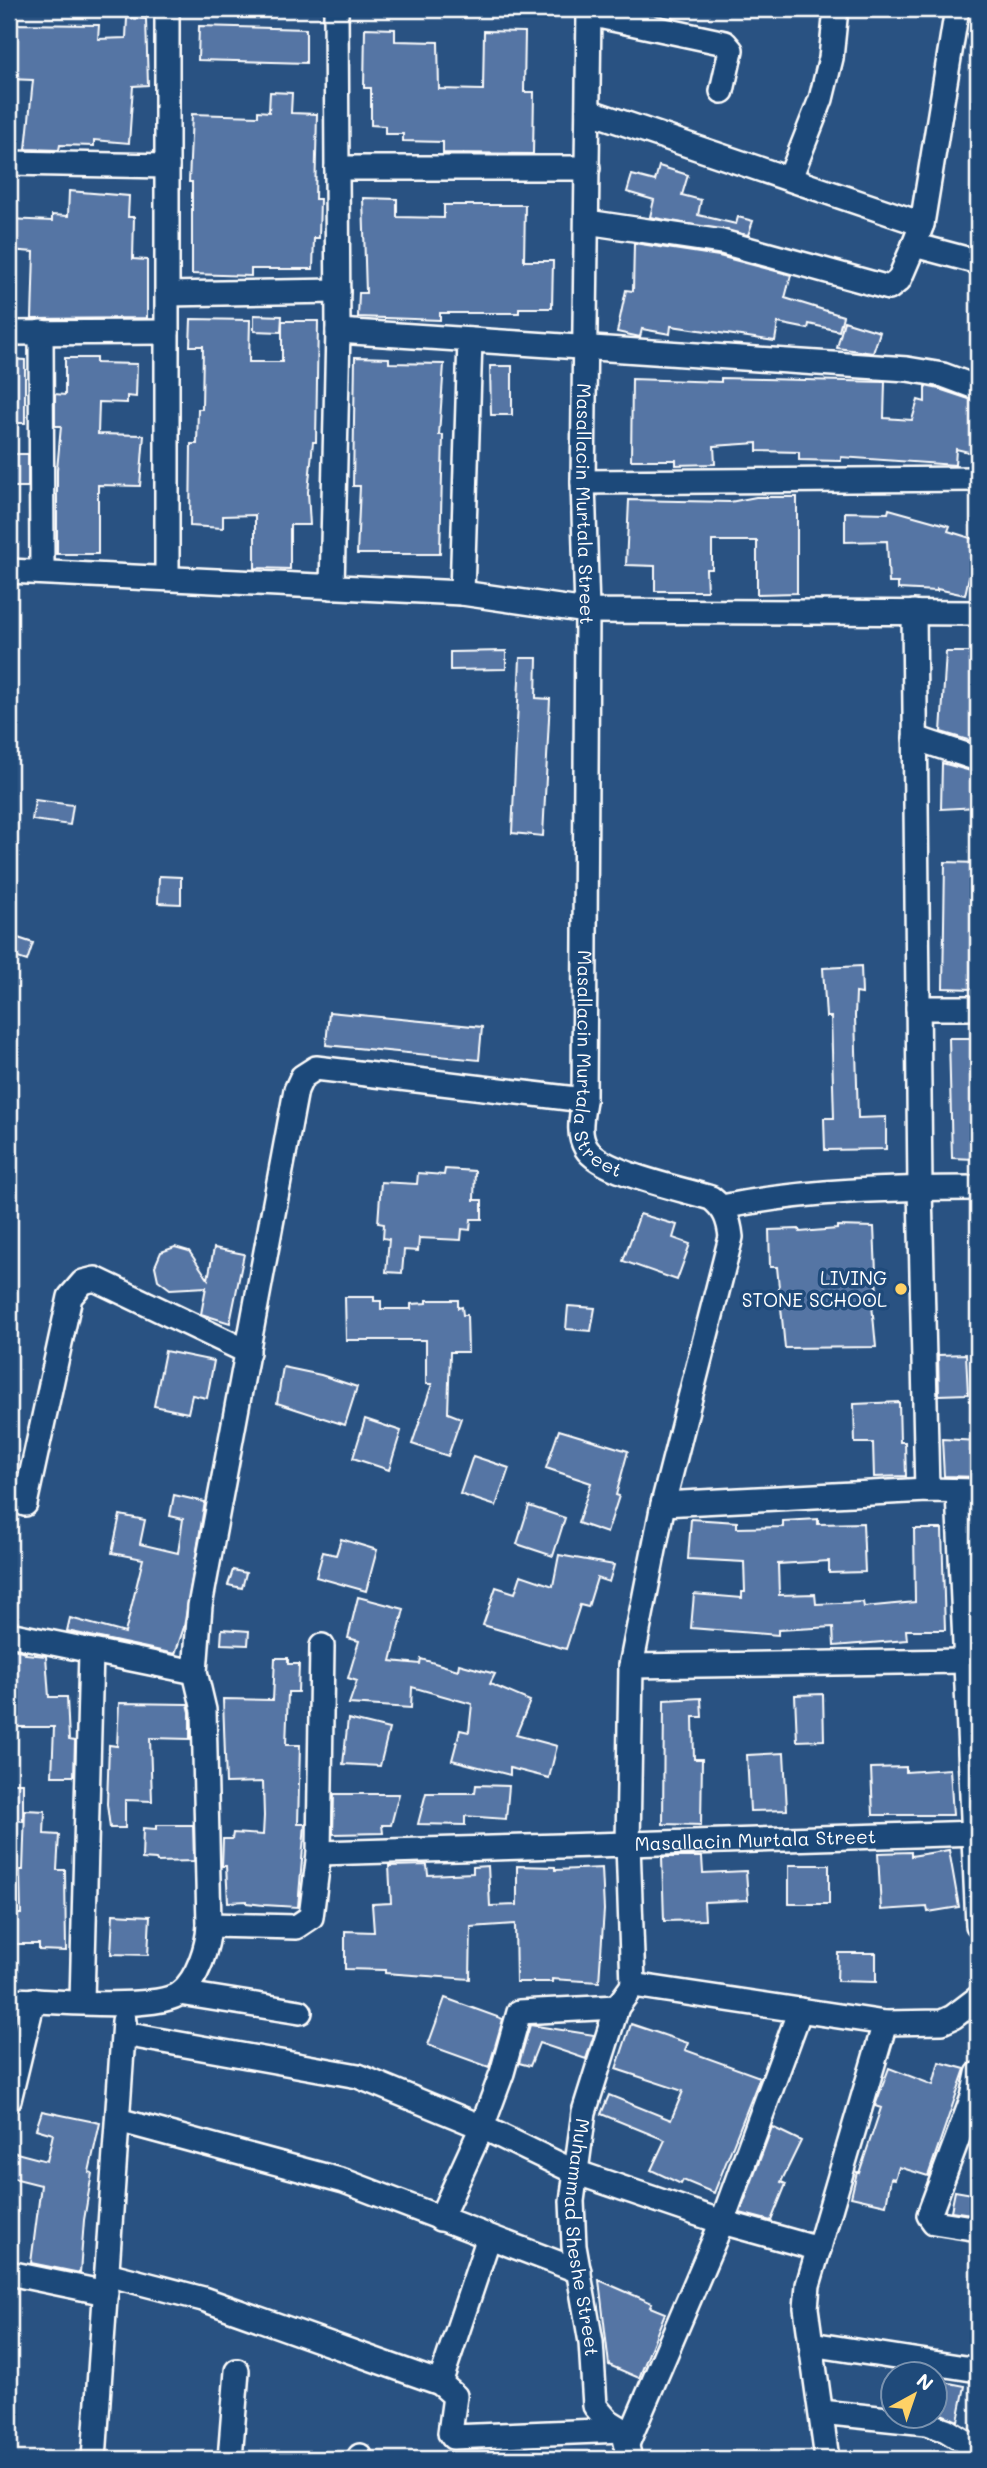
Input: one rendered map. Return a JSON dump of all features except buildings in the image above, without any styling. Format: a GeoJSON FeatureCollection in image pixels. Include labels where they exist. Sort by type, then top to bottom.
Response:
{"type":"FeatureCollection","features":[{"type":"Feature","properties":{"kind":"street"},"geometry":{"type":"LineString","coordinates":[[167,9],[167,579]]}},
{"type":"Feature","properties":{"kind":"street"},"geometry":{"type":"LineString","coordinates":[[332,587],[338,331],[336,9]]}},
{"type":"Feature","properties":{"kind":"street"},"geometry":{"type":"LineString","coordinates":[[790,178],[821,99],[831,58],[836,9]]}},
{"type":"Feature","properties":{"kind":"street"},"geometry":{"type":"LineString","coordinates":[[587,222],[722,242],[889,288],[899,281],[918,235],[957,9]]}},
{"type":"Feature","properties":{"kind":"street"},"geometry":{"type":"LineString","coordinates":[[589,11],[725,43],[731,50],[722,91]]}},
{"type":"Feature","properties":{"kind":"street","name":"Masallacin Murtala Street"},"geometry":{"type":"LineString","coordinates":[[589,11],[583,482],[587,611],[584,1100],[581,1133],[586,1149],[597,1160],[614,1168],[711,1198],[722,1207],[729,1219],[731,1237],[663,1504],[631,1666],[628,1844],[975,1833]]}},
{"type":"Feature","properties":{"kind":"street"},"geometry":{"type":"LineString","coordinates":[[588,111],[790,178],[978,262]]}},
{"type":"Feature","properties":{"kind":"street"},"geometry":{"type":"LineString","coordinates":[[9,163],[167,166]]}},
{"type":"Feature","properties":{"kind":"street"},"geometry":{"type":"LineString","coordinates":[[337,168],[588,168]]}},
{"type":"Feature","properties":{"kind":"street"},"geometry":{"type":"LineString","coordinates":[[167,294],[338,291]]}},
{"type":"Feature","properties":{"kind":"street"},"geometry":{"type":"LineString","coordinates":[[338,331],[924,370],[978,388]]}},
{"type":"Feature","properties":{"kind":"street"},"geometry":{"type":"LineString","coordinates":[[41,332],[43,572]]}},
{"type":"Feature","properties":{"kind":"street"},"geometry":{"type":"LineString","coordinates":[[9,333],[167,332]]}},
{"type":"Feature","properties":{"kind":"street"},"geometry":{"type":"LineString","coordinates":[[463,593],[470,340]]}},
{"type":"Feature","properties":{"kind":"street"},"geometry":{"type":"LineString","coordinates":[[583,482],[978,479]]}},
{"type":"Feature","properties":{"kind":"street"},"geometry":{"type":"LineString","coordinates":[[9,571],[463,593],[587,611],[978,613]]}},
{"type":"Feature","properties":{"kind":"street"},"geometry":{"type":"LineString","coordinates":[[914,612],[920,1188],[927,1490]]}},
{"type":"Feature","properties":{"kind":"street"},"geometry":{"type":"LineString","coordinates":[[915,738],[978,759]]}},
{"type":"Feature","properties":{"kind":"street"},"geometry":{"type":"LineString","coordinates":[[918,1008],[978,1008]]}},
{"type":"Feature","properties":{"kind":"street"},"geometry":{"type":"LineString","coordinates":[[9,2000],[125,2004],[167,1999],[180,1993],[203,1956],[209,1925],[204,1710],[195,1672],[200,1606],[296,1090],[302,1077],[316,1068],[584,1100]]}},
{"type":"Feature","properties":{"kind":"street"},"geometry":{"type":"LineString","coordinates":[[722,1207],[768,1198],[920,1188],[978,1188]]}},
{"type":"Feature","properties":{"kind":"street"},"geometry":{"type":"LineString","coordinates":[[25,1504],[70,1297],[83,1282],[95,1279],[248,1352]]}},
{"type":"Feature","properties":{"kind":"street"},"geometry":{"type":"LineString","coordinates":[[663,1504],[927,1490],[968,1491],[964,1661],[978,1925]]}},
{"type":"Feature","properties":{"kind":"street"},"geometry":{"type":"LineString","coordinates":[[9,1634],[195,1672]]}},
{"type":"Feature","properties":{"kind":"street"},"geometry":{"type":"LineString","coordinates":[[209,1925],[296,1927],[311,1917],[319,1853],[322,1646]]}},
{"type":"Feature","properties":{"kind":"street"},"geometry":{"type":"LineString","coordinates":[[82,2001],[91,1652]]}},
{"type":"Feature","properties":{"kind":"street"},"geometry":{"type":"LineString","coordinates":[[631,1666],[964,1661]]}},
{"type":"Feature","properties":{"kind":"street"},"geometry":{"type":"LineString","coordinates":[[319,1853],[628,1844],[633,1984],[885,2023],[942,2022],[953,2018],[978,1998]]}},
{"type":"Feature","properties":{"kind":"street","name":"Muhammad Sheshe Street"},"geometry":{"type":"LineString","coordinates":[[627,2444],[595,2406],[591,2342],[579,2271],[572,2201],[584,2112],[617,2007],[633,1984]]}},
{"type":"Feature","properties":{"kind":"street"},"geometry":{"type":"LineString","coordinates":[[180,1993],[300,2012]]}},
{"type":"Feature","properties":{"kind":"street"},"geometry":{"type":"LineString","coordinates":[[9,2100],[33,2000]]}},
{"type":"Feature","properties":{"kind":"street"},"geometry":{"type":"LineString","coordinates":[[94,2459],[125,2004]]}},
{"type":"Feature","properties":{"kind":"street"},"geometry":{"type":"LineString","coordinates":[[440,2219],[482,2127],[502,2073],[519,2012],[617,2007]]}},
{"type":"Feature","properties":{"kind":"street"},"geometry":{"type":"LineString","coordinates":[[9,2280],[9,2274],[106,2283],[203,2299],[451,2389],[455,2396],[450,2433],[453,2437],[627,2444],[722,2222],[800,2010]]}},
{"type":"Feature","properties":{"kind":"street"},"geometry":{"type":"LineString","coordinates":[[827,2459],[806,2308],[808,2285],[885,2023]]}},
{"type":"Feature","properties":{"kind":"street"},"geometry":{"type":"LineString","coordinates":[[124,2034],[358,2076],[482,2127],[575,2172],[722,2222],[819,2249]]}},
{"type":"Feature","properties":{"kind":"street"},"geometry":{"type":"LineString","coordinates":[[978,2074],[973,2096],[929,2215],[934,2222],[978,2230]]}},
{"type":"Feature","properties":{"kind":"street"},"geometry":{"type":"LineString","coordinates":[[118,2120],[344,2181],[579,2271]]}},
{"type":"Feature","properties":{"kind":"street"},"geometry":{"type":"LineString","coordinates":[[440,2383],[489,2237]]}},
{"type":"Feature","properties":{"kind":"street"},"geometry":{"type":"LineString","coordinates":[[811,2344],[978,2370]]}},
{"type":"Feature","properties":{"kind":"street"},"geometry":{"type":"LineString","coordinates":[[230,2459],[237,2371]]}},
{"type":"Feature","properties":{"kind":"street"},"geometry":{"type":"LineString","coordinates":[[821,2412],[926,2423],[946,2430],[978,2450]]}},
{"type":"Feature","properties":{"kind":"place","name":"LIVING STONE SCHOOL"},"geometry":{"type":"Point","coordinates":[901,1289]}}]}
